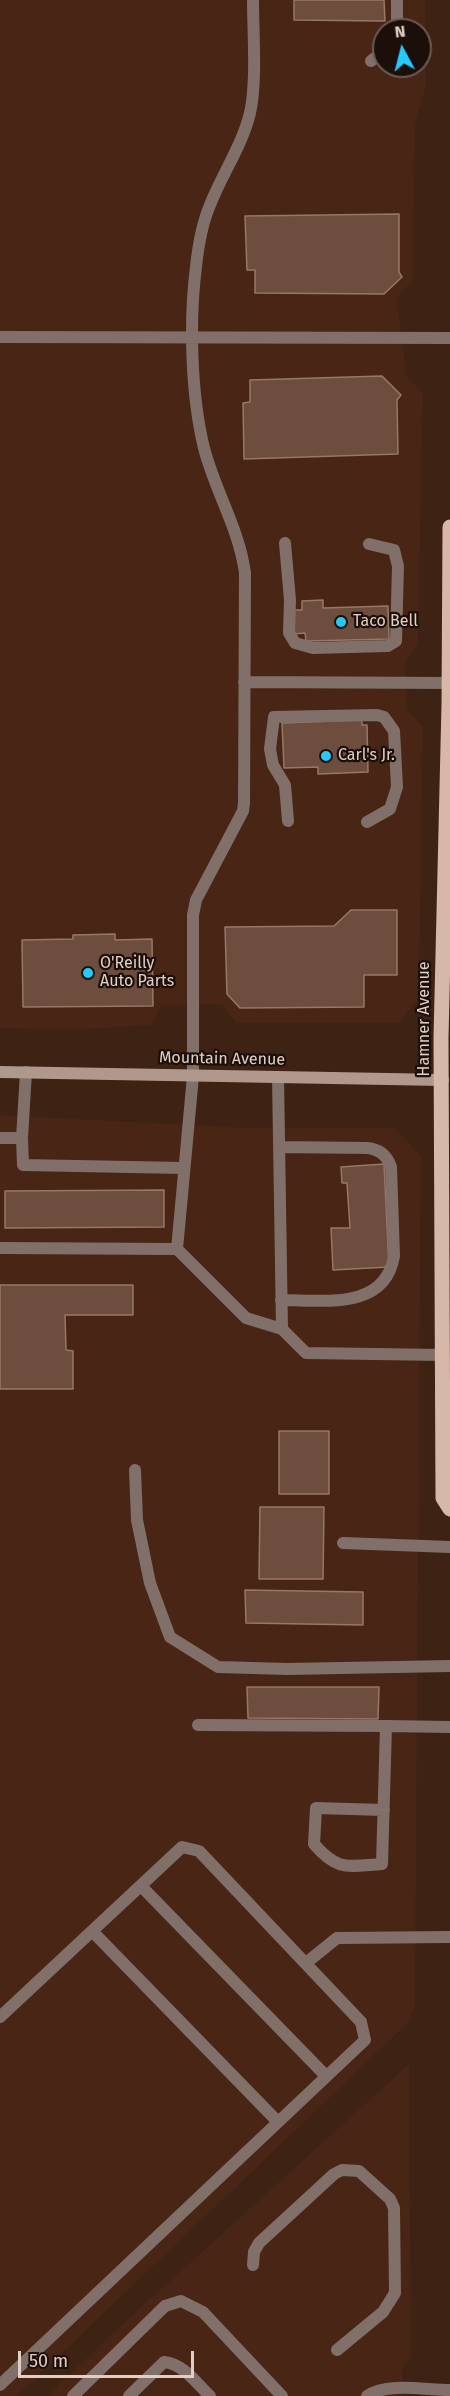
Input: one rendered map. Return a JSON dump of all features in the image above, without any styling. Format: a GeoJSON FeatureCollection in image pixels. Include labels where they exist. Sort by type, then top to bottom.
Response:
{"type":"FeatureCollection","features":[{"type":"Feature","properties":{"kind":"main road","name":"Hamner Avenue"},"geometry":{"type":"LineString","coordinates":[[450,527],[441,1038],[446,1080],[443,1498],[450,1509]]}},
{"type":"Feature","properties":{"kind":"main road","name":"Mountain Avenue"},"geometry":{"type":"LineString","coordinates":[[0,1072],[446,1080]]}},
{"type":"Feature","properties":{"kind":"lane"},"geometry":{"type":"LineString","coordinates":[[177,1249],[193,1076],[193,915],[196,900],[243,812],[245,573],[242,554],[204,448],[193,379],[196,267],[209,205],[233,159],[249,114],[252,95],[253,0]]}},
{"type":"Feature","properties":{"kind":"lane"},"geometry":{"type":"LineString","coordinates":[[397,0],[397,18]]}},
{"type":"Feature","properties":{"kind":"lane"},"geometry":{"type":"LineString","coordinates":[[0,337],[450,338]]}},
{"type":"Feature","properties":{"kind":"lane"},"geometry":{"type":"LineString","coordinates":[[285,543],[290,600],[288,633],[295,643],[313,648],[388,646],[396,641],[398,566],[394,550],[369,544]]}},
{"type":"Feature","properties":{"kind":"lane"},"geometry":{"type":"LineString","coordinates":[[244,682],[449,683]]}},
{"type":"Feature","properties":{"kind":"lane"},"geometry":{"type":"LineString","coordinates":[[288,821],[285,785],[273,765],[270,749],[274,717],[377,716],[384,717],[394,731],[397,787],[390,809],[367,822]]}},
{"type":"Feature","properties":{"kind":"lane"},"geometry":{"type":"LineString","coordinates":[[27,1072],[22,1138],[23,1166],[184,1168]]}},
{"type":"Feature","properties":{"kind":"lane"},"geometry":{"type":"LineString","coordinates":[[278,1077],[282,1329]]}},
{"type":"Feature","properties":{"kind":"lane"},"geometry":{"type":"LineString","coordinates":[[0,1138],[22,1138]]}},
{"type":"Feature","properties":{"kind":"lane"},"geometry":{"type":"LineString","coordinates":[[279,1147],[367,1148],[375,1149],[383,1154],[389,1160],[391,1167],[394,1256],[392,1268],[383,1283],[363,1297],[281,1300]]}},
{"type":"Feature","properties":{"kind":"lane"},"geometry":{"type":"LineString","coordinates":[[0,1248],[177,1249],[246,1318],[282,1329],[306,1353],[443,1355]]}},
{"type":"Feature","properties":{"kind":"lane"},"geometry":{"type":"LineString","coordinates":[[135,1470],[137,1521],[150,1583],[170,1637],[218,1667],[287,1669],[450,1666]]}},
{"type":"Feature","properties":{"kind":"lane"},"geometry":{"type":"LineString","coordinates":[[343,1543],[450,1547]]}},
{"type":"Feature","properties":{"kind":"lane"},"geometry":{"type":"LineString","coordinates":[[198,1725],[450,1727]]}},
{"type":"Feature","properties":{"kind":"lane"},"geometry":{"type":"LineString","coordinates":[[384,1810],[316,1808],[314,1844],[328,1861],[345,1866],[382,1864],[384,1810],[386,1726]]}},
{"type":"Feature","properties":{"kind":"lane"},"geometry":{"type":"LineString","coordinates":[[0,2017],[182,1847],[199,1851],[362,2022],[365,2040],[0,2385]]}},
{"type":"Feature","properties":{"kind":"lane"},"geometry":{"type":"LineString","coordinates":[[141,1886],[326,2076]]}},
{"type":"Feature","properties":{"kind":"lane"},"geometry":{"type":"LineString","coordinates":[[92,1931],[278,2122]]}},
{"type":"Feature","properties":{"kind":"lane"},"geometry":{"type":"LineString","coordinates":[[306,1963],[337,1938],[450,1937]]}},
{"type":"Feature","properties":{"kind":"lane"},"geometry":{"type":"LineString","coordinates":[[253,2265],[254,2252],[259,2243],[334,2174],[342,2170],[359,2171],[390,2199],[394,2208],[395,2293],[383,2312],[337,2350]]}},
{"type":"Feature","properties":{"kind":"lane"},"geometry":{"type":"LineString","coordinates":[[73,2396],[165,2306],[181,2301],[203,2312],[282,2396]]}},
{"type":"Feature","properties":{"kind":"lane"},"geometry":{"type":"LineString","coordinates":[[129,2396],[164,2362],[174,2363],[180,2367],[210,2396]]}},
{"type":"Feature","properties":{"kind":"lane"},"geometry":{"type":"LineString","coordinates":[[367,2396],[375,2391],[392,2388],[450,2390]]}},
{"type":"Feature","properties":{"kind":"shaded area"},"geometry":{"type":"Polygon","coordinates":[[[0,0],[425,0],[425,18],[372,18],[372,78],[426,78],[415,125],[413,280],[397,298],[407,377],[423,393],[418,644],[405,664],[407,709],[423,727],[419,998],[399,1023],[236,1023],[221,1004],[208,1004],[161,1006],[151,1025],[70,1030],[0,1028],[0,0]]]}},
{"type":"Feature","properties":{"kind":"shaded area"},"geometry":{"type":"Polygon","coordinates":[[[0,1115],[249,1128],[395,1128],[421,1156],[415,2004],[409,2022],[17,2396],[0,2396],[0,1115]]]}},
{"type":"Feature","properties":{"kind":"shaded area"},"geometry":{"type":"Polygon","coordinates":[[[409,2064],[411,2357],[402,2369],[403,2396],[47,2396],[129,2318],[409,2064]]]}},
{"type":"Feature","properties":{"kind":"building"},"geometry":{"type":"Polygon","coordinates":[[[294,0],[384,0],[385,18],[372,18],[372,21],[294,20],[294,0]]]}},
{"type":"Feature","properties":{"kind":"building"},"geometry":{"type":"Polygon","coordinates":[[[399,214],[399,272],[402,277],[384,294],[255,293],[255,270],[247,270],[245,216],[399,214]]]}},
{"type":"Feature","properties":{"kind":"building"},"geometry":{"type":"Polygon","coordinates":[[[382,376],[401,395],[397,400],[398,454],[244,459],[243,403],[250,402],[250,380],[382,376]]]}},
{"type":"Feature","properties":{"kind":"building","name":"Taco Bell"},"geometry":{"type":"Polygon","coordinates":[[[323,600],[323,608],[388,606],[389,639],[306,641],[305,633],[293,634],[292,610],[302,610],[302,601],[323,600]]]}},
{"type":"Feature","properties":{"kind":"building","name":"Carl's Jr."},"geometry":{"type":"Polygon","coordinates":[[[362,720],[362,725],[367,725],[368,772],[318,774],[318,767],[284,768],[282,723],[362,720]]]}},
{"type":"Feature","properties":{"kind":"building"},"geometry":{"type":"Polygon","coordinates":[[[351,910],[397,910],[397,975],[364,975],[364,1007],[240,1008],[227,994],[225,927],[334,926],[351,910]]]}},
{"type":"Feature","properties":{"kind":"building","name":"O'Reilly Auto Parts"},"geometry":{"type":"Polygon","coordinates":[[[115,934],[115,940],[152,939],[153,1006],[23,1007],[22,940],[73,939],[73,935],[115,934]]]}},
{"type":"Feature","properties":{"kind":"building"},"geometry":{"type":"Polygon","coordinates":[[[384,1164],[389,1267],[333,1270],[331,1228],[350,1228],[347,1183],[342,1183],[341,1167],[384,1164]]]}},
{"type":"Feature","properties":{"kind":"building"},"geometry":{"type":"Polygon","coordinates":[[[164,1190],[164,1227],[5,1228],[5,1191],[164,1190]]]}},
{"type":"Feature","properties":{"kind":"building"},"geometry":{"type":"Polygon","coordinates":[[[0,1285],[133,1285],[133,1315],[65,1315],[66,1350],[73,1351],[73,1389],[0,1389],[0,1285]]]}},
{"type":"Feature","properties":{"kind":"building"},"geometry":{"type":"Polygon","coordinates":[[[279,1431],[329,1431],[329,1494],[279,1494],[279,1431]]]}},
{"type":"Feature","properties":{"kind":"building"},"geometry":{"type":"Polygon","coordinates":[[[260,1507],[324,1507],[323,1579],[259,1579],[260,1507]]]}},
{"type":"Feature","properties":{"kind":"building"},"geometry":{"type":"Polygon","coordinates":[[[245,1590],[363,1592],[363,1625],[246,1623],[245,1590]]]}},
{"type":"Feature","properties":{"kind":"building"},"geometry":{"type":"Polygon","coordinates":[[[247,1687],[379,1687],[378,1719],[248,1718],[247,1687]]]}},
{"type":"Feature","properties":{"kind":"place","name":"Taco Bell"},"geometry":{"type":"Point","coordinates":[341,622]}},
{"type":"Feature","properties":{"kind":"place","name":"Carl's Jr."},"geometry":{"type":"Point","coordinates":[326,756]}},
{"type":"Feature","properties":{"kind":"place","name":"O'Reilly Auto Parts"},"geometry":{"type":"Point","coordinates":[88,973]}}]}
